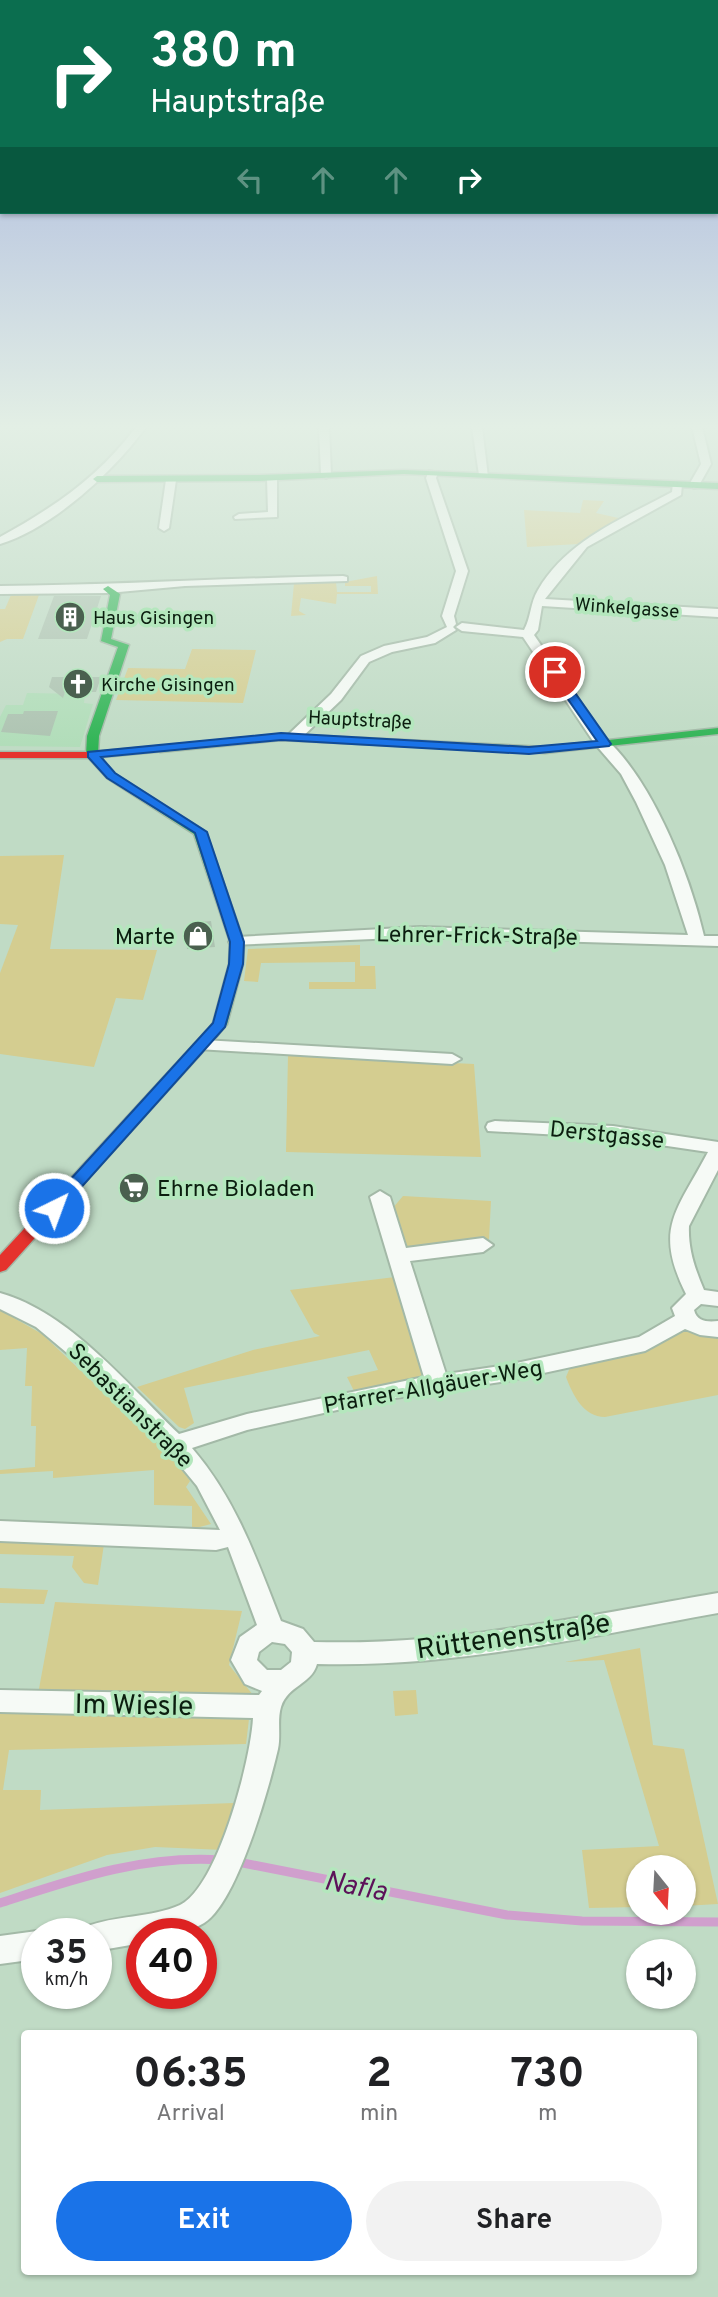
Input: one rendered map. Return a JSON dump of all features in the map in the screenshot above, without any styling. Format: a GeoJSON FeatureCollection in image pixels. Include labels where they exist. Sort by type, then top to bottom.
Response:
{"type":"FeatureCollection","features":[{"type":"Feature","properties":{"kind":"street"},"geometry":{"type":"LineString","coordinates":[[450,534],[462,571],[448,616],[454,627]]}},
{"type":"Feature","properties":{"kind":"street"},"geometry":{"type":"LineString","coordinates":[[527,634],[532,629],[537,602],[546,586],[583,545],[603,534]]}},
{"type":"Feature","properties":{"kind":"street"},"geometry":{"type":"LineString","coordinates":[[0,590],[108,589],[185,583],[342,579]]}},
{"type":"Feature","properties":{"kind":"street"},"geometry":{"type":"LineString","coordinates":[[0,1266],[203,1045],[226,1011],[236,964],[237,942],[200,832],[111,776],[93,755],[93,736],[124,645],[106,641],[115,594],[108,589]]}},
{"type":"Feature","properties":{"kind":"street","name":"Winkelgasse"},"geometry":{"type":"LineString","coordinates":[[537,602],[718,613]]}},
{"type":"Feature","properties":{"kind":"street"},"geometry":{"type":"LineString","coordinates":[[294,737],[336,697],[369,656],[431,640],[454,627],[527,634],[605,744],[634,780],[679,882],[697,940]]}},
{"type":"Feature","properties":{"kind":"street","name":"Hauptstraße"},"geometry":{"type":"LineString","coordinates":[[0,755],[93,755],[294,737],[529,750],[718,731]]}},
{"type":"Feature","properties":{"kind":"street","name":"Lehrer-Frick-Straße"},"geometry":{"type":"LineString","coordinates":[[237,942],[420,932],[718,941]]}},
{"type":"Feature","properties":{"kind":"street"},"geometry":{"type":"LineString","coordinates":[[203,1045],[269,1051],[452,1059]]}},
{"type":"Feature","properties":{"kind":"street","name":"Derstgasse"},"geometry":{"type":"LineString","coordinates":[[495,1126],[581,1129],[718,1149],[679,1226],[678,1238],[688,1279],[707,1297]]}},
{"type":"Feature","properties":{"kind":"street"},"geometry":{"type":"LineString","coordinates":[[380,1197],[437,1382]]}},
{"type":"Feature","properties":{"kind":"street"},"geometry":{"type":"LineString","coordinates":[[399,1256],[483,1245]]}},
{"type":"Feature","properties":{"kind":"street"},"geometry":{"type":"LineString","coordinates":[[707,1297],[683,1308],[686,1319],[699,1328],[718,1329]]}},
{"type":"Feature","properties":{"kind":"street","name":"Sebastianstraße"},"geometry":{"type":"LineString","coordinates":[[0,1300],[44,1322],[177,1446],[206,1480],[236,1536],[272,1631]]}},
{"type":"Feature","properties":{"kind":"street","name":"Pfarrer-Allgäuer-Weg"},"geometry":{"type":"LineString","coordinates":[[177,1446],[196,1436],[247,1422],[437,1382],[507,1373],[645,1343],[686,1319]]}},
{"type":"Feature","properties":{"kind":"street"},"geometry":{"type":"LineString","coordinates":[[0,1531],[216,1540],[236,1536]]}},
{"type":"Feature","properties":{"kind":"street","name":"Rüttenenstraße"},"geometry":{"type":"LineString","coordinates":[[306,1653],[343,1655],[422,1649],[514,1637],[718,1602]]}},
{"type":"Feature","properties":{"kind":"street"},"geometry":{"type":"LineString","coordinates":[[272,1631],[282,1631],[298,1638],[306,1653],[303,1668],[280,1682],[270,1682],[252,1675],[244,1660],[248,1644],[272,1631]]}},
{"type":"Feature","properties":{"kind":"street"},"geometry":{"type":"LineString","coordinates":[[112,1935],[154,1928],[183,1919],[202,1907],[221,1876],[240,1833],[265,1746],[267,1707],[280,1682]]}},
{"type":"Feature","properties":{"kind":"street","name":"Im Wiesle"},"geometry":{"type":"LineString","coordinates":[[0,1701],[267,1707]]}},
{"type":"Feature","properties":{"kind":"street"},"geometry":{"type":"LineString","coordinates":[[0,1950],[21,1947]]}},
{"type":"Feature","properties":{"kind":"shaded area"},"geometry":{"type":"Polygon","coordinates":[[[526,534],[596,534],[578,544],[527,547],[526,534]]]}},
{"type":"Feature","properties":{"kind":"shaded area"},"geometry":{"type":"Polygon","coordinates":[[[377,576],[378,594],[337,594],[336,604],[301,598],[299,611],[306,615],[291,616],[294,583],[336,582],[337,592],[371,592],[371,586],[345,586],[345,582],[377,576]]]}},
{"type":"Feature","properties":{"kind":"shaded area"},"geometry":{"type":"Polygon","coordinates":[[[11,595],[39,595],[23,639],[0,642],[0,609],[5,609],[11,595]]]}},
{"type":"Feature","properties":{"kind":"shaded area"},"geometry":{"type":"Polygon","coordinates":[[[192,649],[256,650],[243,703],[116,700],[128,668],[185,669],[192,649]]]}},
{"type":"Feature","properties":{"kind":"shaded area"},"geometry":{"type":"Polygon","coordinates":[[[27,693],[85,694],[84,703],[93,704],[80,747],[0,746],[0,717],[6,705],[23,705],[27,693]]]}},
{"type":"Feature","properties":{"kind":"shaded area"},"geometry":{"type":"Polygon","coordinates":[[[64,855],[50,949],[157,950],[143,1000],[116,998],[94,1067],[0,1054],[0,973],[18,925],[0,924],[0,856],[64,855]]]}},
{"type":"Feature","properties":{"kind":"shaded area"},"geometry":{"type":"Polygon","coordinates":[[[360,945],[360,966],[375,966],[376,989],[309,989],[309,982],[355,982],[355,962],[261,963],[258,982],[244,981],[248,949],[360,945]]]}},
{"type":"Feature","properties":{"kind":"shaded area"},"geometry":{"type":"Polygon","coordinates":[[[288,1055],[474,1064],[481,1157],[286,1152],[288,1055]]]}},
{"type":"Feature","properties":{"kind":"shaded area"},"geometry":{"type":"Polygon","coordinates":[[[403,1196],[491,1201],[489,1239],[409,1250],[392,1209],[403,1196]]]}},
{"type":"Feature","properties":{"kind":"shaded area"},"geometry":{"type":"Polygon","coordinates":[[[395,1277],[430,1372],[424,1379],[355,1393],[347,1377],[378,1370],[369,1350],[184,1388],[194,1423],[185,1429],[179,1427],[137,1387],[253,1350],[320,1336],[314,1333],[290,1290],[395,1277]]]}},
{"type":"Feature","properties":{"kind":"shaded area"},"geometry":{"type":"Polygon","coordinates":[[[0,1310],[42,1334],[172,1457],[190,1481],[186,1487],[211,1524],[192,1529],[192,1506],[154,1505],[154,1470],[53,1478],[53,1471],[0,1474],[0,1470],[35,1467],[36,1426],[31,1426],[32,1386],[25,1386],[27,1348],[0,1350],[0,1310]]]}},
{"type":"Feature","properties":{"kind":"shaded area"},"geometry":{"type":"Polygon","coordinates":[[[685,1326],[718,1334],[718,1395],[605,1417],[591,1413],[580,1404],[566,1377],[571,1365],[685,1326]]]}},
{"type":"Feature","properties":{"kind":"shaded area"},"geometry":{"type":"Polygon","coordinates":[[[0,1538],[104,1544],[98,1585],[84,1583],[72,1567],[74,1556],[0,1554],[0,1538]]]}},
{"type":"Feature","properties":{"kind":"shaded area"},"geometry":{"type":"Polygon","coordinates":[[[0,1588],[48,1590],[44,1604],[0,1603],[0,1588]]]}},
{"type":"Feature","properties":{"kind":"shaded area"},"geometry":{"type":"Polygon","coordinates":[[[55,1602],[242,1611],[229,1665],[253,1695],[38,1694],[55,1602]]]}},
{"type":"Feature","properties":{"kind":"shaded area"},"geometry":{"type":"Polygon","coordinates":[[[640,1648],[653,1745],[684,1749],[718,1904],[696,1905],[696,1855],[626,1855],[626,1907],[589,1908],[582,1850],[659,1846],[604,1660],[565,1662],[640,1648]]]}},
{"type":"Feature","properties":{"kind":"shaded area"},"geometry":{"type":"Polygon","coordinates":[[[416,1690],[418,1714],[395,1716],[393,1691],[416,1690]]]}},
{"type":"Feature","properties":{"kind":"shaded area"},"geometry":{"type":"Polygon","coordinates":[[[0,1708],[249,1719],[246,1744],[9,1750],[3,1790],[41,1790],[40,1810],[234,1803],[224,1850],[155,1847],[107,1855],[0,1893],[0,1708]]]}},
{"type":"Feature","properties":{"kind":"building","name":"Haus Gisingen"},"geometry":{"type":"Polygon","coordinates":[[[54,596],[101,596],[87,639],[38,639],[54,596]]]}},
{"type":"Feature","properties":{"kind":"building","name":"Kirche Gisingen"},"geometry":{"type":"Polygon","coordinates":[[[52,677],[101,677],[96,692],[65,692],[63,698],[49,687],[52,677]]]}},
{"type":"Feature","properties":{"kind":"building"},"geometry":{"type":"Polygon","coordinates":[[[24,711],[58,711],[50,736],[1,732],[8,714],[23,714],[24,711]]]}},
{"type":"Feature","properties":{"kind":"building","name":"Marte"},"geometry":{"type":"Polygon","coordinates":[[[211,921],[215,947],[187,949],[185,931],[191,931],[190,923],[211,921]]]}},
{"type":"Feature","properties":{"kind":"waterway","name":"Nafla"},"geometry":{"type":"LineString","coordinates":[[0,1903],[136,1865],[192,1859],[221,1860]]}},
{"type":"Feature","properties":{"kind":"waterway","name":"Nafla"},"geometry":{"type":"LineString","coordinates":[[238,1862],[507,1915],[582,1921],[718,1922]]}},
{"type":"Feature","properties":{"kind":"traffic: fast"},"geometry":{"type":"LineString","coordinates":[[108,589],[115,594],[106,641],[124,645],[93,736],[92,755],[111,776],[200,832],[237,942],[236,964],[220,1024],[212,1033]]}},
{"type":"Feature","properties":{"kind":"traffic: fast"},"geometry":{"type":"LineString","coordinates":[[160,749],[281,737],[545,750],[718,731]]}},
{"type":"Feature","properties":{"kind":"traffic: jam"},"geometry":{"type":"LineString","coordinates":[[0,755],[92,755],[160,749]]}},
{"type":"Feature","properties":{"kind":"traffic: jam"},"geometry":{"type":"LineString","coordinates":[[0,1266],[212,1033]]}},
{"type":"Feature","properties":{"kind":"place","name":"Haus Gisingen"},"geometry":{"type":"Point","coordinates":[70,617]}},
{"type":"Feature","properties":{"kind":"place","name":"Kirche Gisingen"},"geometry":{"type":"Point","coordinates":[78,684]}},
{"type":"Feature","properties":{"kind":"place","name":"Marte"},"geometry":{"type":"Point","coordinates":[198,936]}},
{"type":"Feature","properties":{"kind":"place","name":"Ehrne Bioladen"},"geometry":{"type":"Point","coordinates":[134,1188]}},
{"type":"Feature","properties":{"kind":"route"},"geometry":{"type":"LineString","coordinates":[[54,1208],[220,1024],[226,1011],[236,964],[237,942],[206,841],[196,826],[111,776],[100,767],[93,755],[281,737],[529,750],[605,744],[600,741],[555,672]]}}]}
